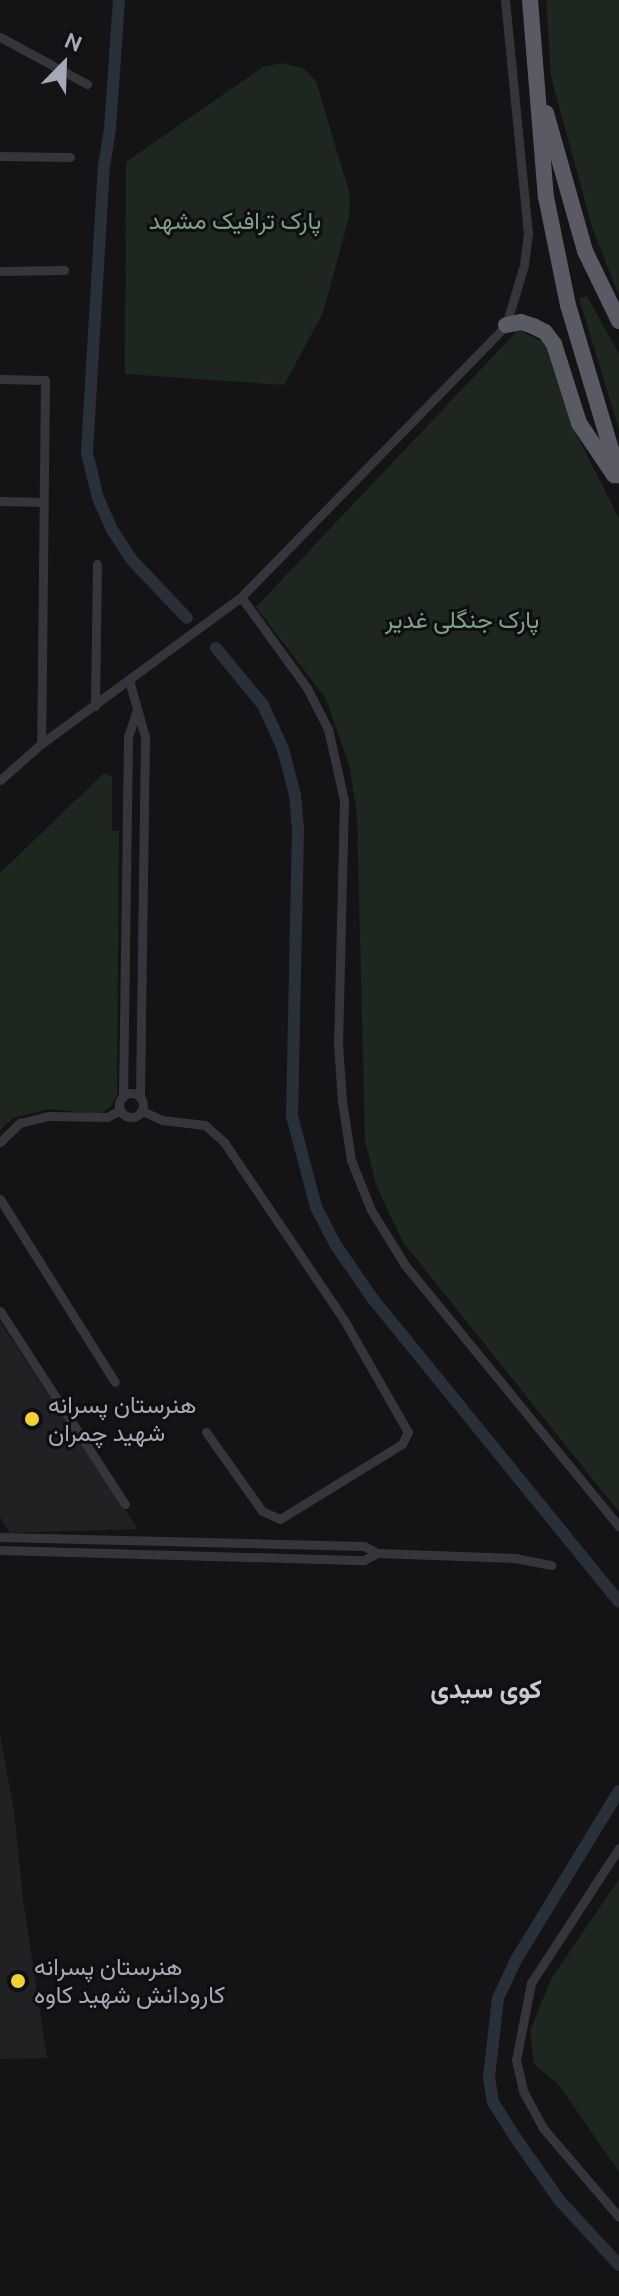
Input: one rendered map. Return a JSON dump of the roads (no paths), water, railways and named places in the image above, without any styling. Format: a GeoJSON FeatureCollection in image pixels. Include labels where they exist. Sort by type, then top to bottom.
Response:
{"type":"FeatureCollection","features":[{"type":"Feature","properties":{"kind":"highway"},"geometry":{"type":"LineString","coordinates":[[530,0],[546,197],[568,305],[619,476]]}},
{"type":"Feature","properties":{"kind":"highway"},"geometry":{"type":"LineString","coordinates":[[535,76],[585,251],[619,321]]}},
{"type":"Feature","properties":{"kind":"highway"},"geometry":{"type":"LineString","coordinates":[[506,325],[521,322],[533,326],[545,332],[554,344],[579,423],[619,483]]}},
{"type":"Feature","properties":{"kind":"street"},"geometry":{"type":"LineString","coordinates":[[0,780],[41,744],[241,597],[506,325],[524,265],[528,234],[505,0]]}},
{"type":"Feature","properties":{"kind":"street"},"geometry":{"type":"LineString","coordinates":[[0,37],[87,84]]}},
{"type":"Feature","properties":{"kind":"street"},"geometry":{"type":"LineString","coordinates":[[0,156],[70,157]]}},
{"type":"Feature","properties":{"kind":"street"},"geometry":{"type":"LineString","coordinates":[[0,271],[64,270]]}},
{"type":"Feature","properties":{"kind":"street"},"geometry":{"type":"LineString","coordinates":[[0,379],[45,380],[41,744]]}},
{"type":"Feature","properties":{"kind":"street"},"geometry":{"type":"LineString","coordinates":[[0,501],[43,502]]}},
{"type":"Feature","properties":{"kind":"street"},"geometry":{"type":"LineString","coordinates":[[95,706],[97,564]]}},
{"type":"Feature","properties":{"kind":"street"},"geometry":{"type":"LineString","coordinates":[[241,597],[307,688],[328,729],[344,800],[338,1043],[342,1101],[351,1160],[371,1210],[405,1265],[619,1526]]}},
{"type":"Feature","properties":{"kind":"street"},"geometry":{"type":"LineString","coordinates":[[129,680],[145,737],[142,1111]]}},
{"type":"Feature","properties":{"kind":"street"},"geometry":{"type":"LineString","coordinates":[[0,1142],[20,1123],[49,1116],[107,1117],[120,1110],[123,1097],[128,737],[136,713]]}},
{"type":"Feature","properties":{"kind":"street"},"geometry":{"type":"LineString","coordinates":[[128,768],[145,768]]}},
{"type":"Feature","properties":{"kind":"street"},"geometry":{"type":"LineString","coordinates":[[128,811],[144,812]]}},
{"type":"Feature","properties":{"kind":"street"},"geometry":{"type":"LineString","coordinates":[[126,893],[143,893]]}},
{"type":"Feature","properties":{"kind":"street"},"geometry":{"type":"LineString","coordinates":[[125,1003],[142,1003]]}},
{"type":"Feature","properties":{"kind":"street"},"geometry":{"type":"LineString","coordinates":[[123,1097],[134,1094],[140,1097]]}},
{"type":"Feature","properties":{"kind":"street"},"geometry":{"type":"LineString","coordinates":[[120,1110],[131,1117],[142,1111]]}},
{"type":"Feature","properties":{"kind":"street"},"geometry":{"type":"LineString","coordinates":[[142,1111],[162,1120],[205,1125],[224,1142],[344,1320],[408,1432],[402,1444],[280,1519],[262,1511],[206,1432]]}},
{"type":"Feature","properties":{"kind":"street"},"geometry":{"type":"LineString","coordinates":[[0,1199],[115,1382]]}},
{"type":"Feature","properties":{"kind":"street"},"geometry":{"type":"LineString","coordinates":[[0,1311],[125,1504]]}},
{"type":"Feature","properties":{"kind":"street"},"geometry":{"type":"LineString","coordinates":[[0,1537],[364,1546],[377,1553],[515,1558],[551,1565]]}},
{"type":"Feature","properties":{"kind":"street"},"geometry":{"type":"LineString","coordinates":[[0,1550],[364,1560],[377,1553]]}},
{"type":"Feature","properties":{"kind":"street"},"geometry":{"type":"LineString","coordinates":[[619,1848],[531,1983],[516,2060],[523,2091],[543,2128],[619,2217]]}},
{"type":"Feature","properties":{"kind":"waterway"},"geometry":{"type":"LineString","coordinates":[[119,0],[110,129],[104,165],[87,453],[98,498],[113,531],[131,559],[187,618]]}},
{"type":"Feature","properties":{"kind":"waterway"},"geometry":{"type":"LineString","coordinates":[[216,648],[263,705],[283,749],[295,795],[298,829],[292,1116],[316,1207],[335,1244],[373,1299],[619,1602]]}},
{"type":"Feature","properties":{"kind":"waterway"},"geometry":{"type":"LineString","coordinates":[[619,1791],[516,1960],[498,1998],[489,2077],[493,2102],[515,2137],[560,2201],[619,2265]]}},
{"type":"Feature","properties":{"kind":"place","name":"هنرستان پسرانه شهید چمران"},"geometry":{"type":"Point","coordinates":[32,1419]}},
{"type":"Feature","properties":{"kind":"place","name":"هنرستان پسرانه کارودانش شهید کاوه"},"geometry":{"type":"Point","coordinates":[18,1981]}},
{"type":"Feature","properties":{"kind":"district","name":"کوی سیدی"},"geometry":{"type":"Point","coordinates":[486,1689]}},
{"type":"Feature","properties":{"kind":"park label","name":"پارک ترافیک مشهد"},"geometry":{"type":"Point","coordinates":[235,221]}},
{"type":"Feature","properties":{"kind":"park label","name":"پارک جنگلی غدیر"},"geometry":{"type":"Point","coordinates":[462,620]}}]}
